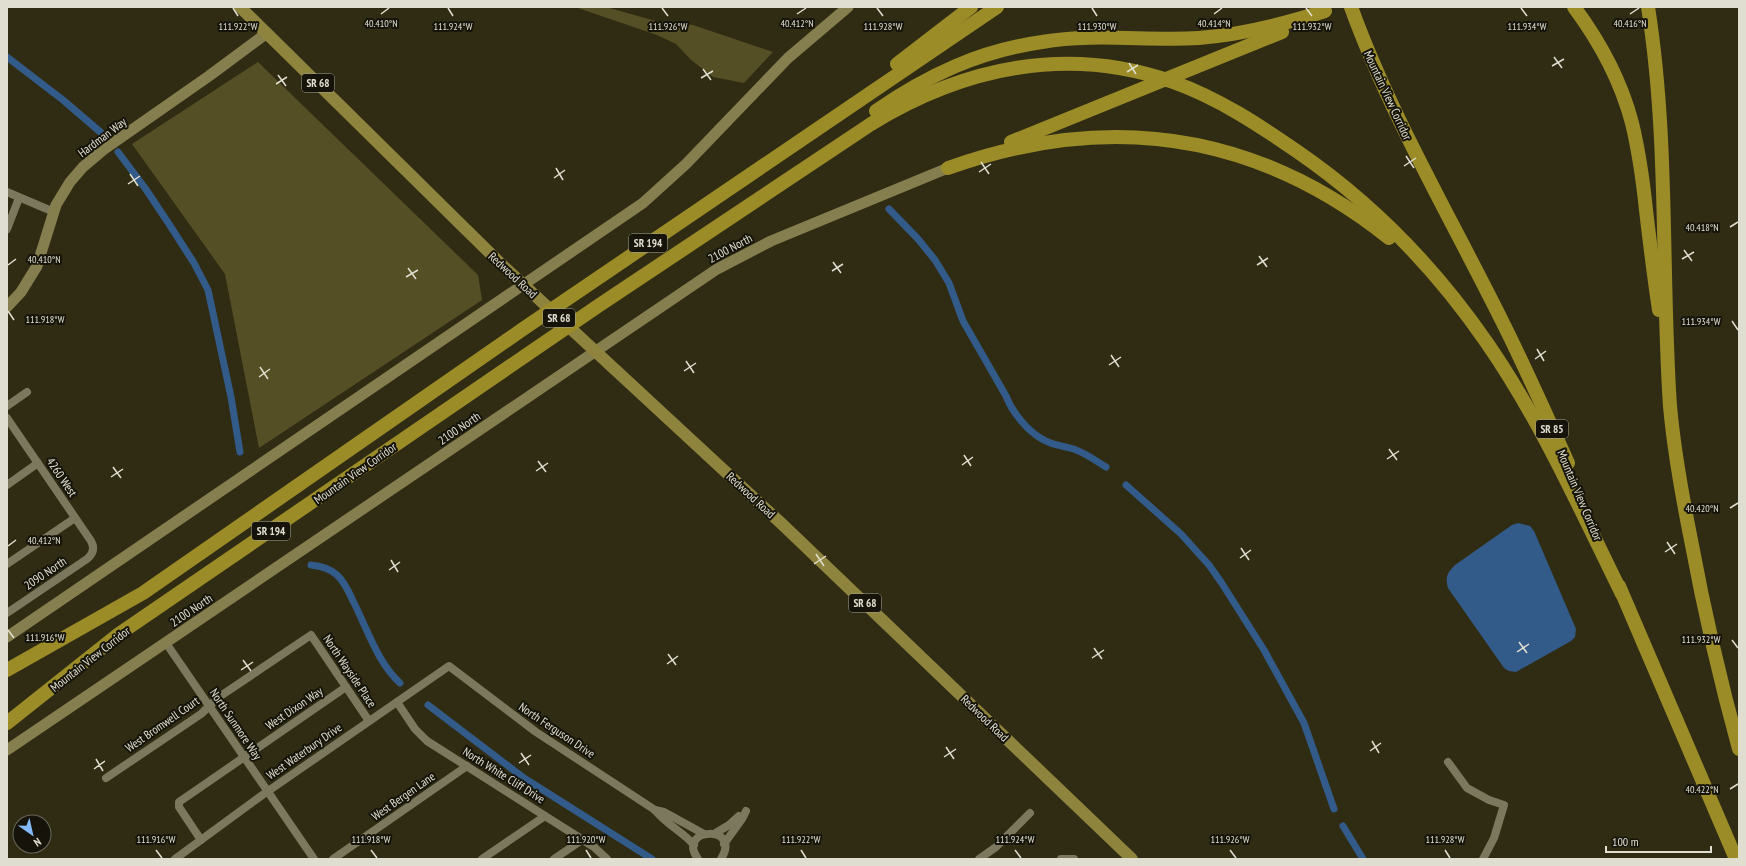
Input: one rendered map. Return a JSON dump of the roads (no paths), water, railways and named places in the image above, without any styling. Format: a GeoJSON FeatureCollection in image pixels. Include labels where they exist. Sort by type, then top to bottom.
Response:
{"type":"FeatureCollection","features":[{"type":"Feature","properties":{"kind":"highway"},"geometry":{"type":"LineString","coordinates":[[715,198],[971,7]]}},
{"type":"Feature","properties":{"kind":"highway"},"geometry":{"type":"LineString","coordinates":[[715,198],[997,7]]}},
{"type":"Feature","properties":{"kind":"highway","name":"Mountain View Corridor"},"geometry":{"type":"LineString","coordinates":[[1351,7],[1368,52],[1396,115],[1527,373],[1568,465],[1736,859]]}},
{"type":"Feature","properties":{"kind":"highway"},"geometry":{"type":"LineString","coordinates":[[1574,7],[1598,43],[1613,73],[1626,104],[1636,141],[1641,166],[1676,461],[1695,565],[1718,668],[1739,749]]}},
{"type":"Feature","properties":{"kind":"highway"},"geometry":{"type":"LineString","coordinates":[[1648,7],[1659,92],[1670,406]]}},
{"type":"Feature","properties":{"kind":"highway"},"geometry":{"type":"LineString","coordinates":[[948,168],[1283,31],[1329,9]]}},
{"type":"Feature","properties":{"kind":"highway"},"geometry":{"type":"LineString","coordinates":[[708,231],[904,91],[936,74],[970,60],[1005,49],[1062,39],[1186,38],[1231,34],[1284,24],[1329,9]]}},
{"type":"Feature","properties":{"kind":"highway"},"geometry":{"type":"LineString","coordinates":[[708,231],[871,124],[906,103],[940,88],[975,76],[1012,68],[1065,64],[1108,67],[1145,74],[1189,88],[1244,118],[1299,152],[1343,186],[1399,237],[1436,276],[1471,320],[1500,362],[1529,409],[1622,594]]}},
{"type":"Feature","properties":{"kind":"highway"},"geometry":{"type":"LineString","coordinates":[[948,168],[989,155],[1018,148],[1055,141],[1099,137],[1136,137],[1173,140],[1227,152],[1262,163],[1298,179],[1354,212],[1406,253],[1439,285],[1471,320]]}},
{"type":"Feature","properties":{"kind":"highway","name":"Mountain View Corridor"},"geometry":{"type":"LineString","coordinates":[[7,670],[143,593],[523,328],[715,198]]}},
{"type":"Feature","properties":{"kind":"highway","name":"Mountain View Corridor"},"geometry":{"type":"LineString","coordinates":[[7,722],[119,634],[539,345],[708,231]]}},
{"type":"Feature","properties":{"kind":"main road","name":"SR 68"},"geometry":{"type":"LineString","coordinates":[[240,7],[267,33]]}},
{"type":"Feature","properties":{"kind":"main road"},"geometry":{"type":"LineString","coordinates":[[7,637],[656,193],[788,58],[848,7]]}},
{"type":"Feature","properties":{"kind":"main road","name":"Redwood Road"},"geometry":{"type":"LineString","coordinates":[[267,33],[523,284],[784,525],[1132,859]]}},
{"type":"Feature","properties":{"kind":"main road","name":"Hardman Way"},"geometry":{"type":"LineString","coordinates":[[7,307],[20,292],[37,266],[54,212],[67,186],[89,162],[267,33]]}},
{"type":"Feature","properties":{"kind":"main road","name":"2100 North"},"geometry":{"type":"LineString","coordinates":[[7,750],[698,281],[736,258],[783,236],[948,168]]}},
{"type":"Feature","properties":{"kind":"street"},"geometry":{"type":"LineString","coordinates":[[7,192],[54,212]]}},
{"type":"Feature","properties":{"kind":"street"},"geometry":{"type":"LineString","coordinates":[[7,229],[19,198]]}},
{"type":"Feature","properties":{"kind":"street"},"geometry":{"type":"LineString","coordinates":[[7,406],[28,392]]}},
{"type":"Feature","properties":{"kind":"street","name":"4260 West"},"geometry":{"type":"LineString","coordinates":[[7,418],[92,544],[93,551]]}},
{"type":"Feature","properties":{"kind":"street"},"geometry":{"type":"LineString","coordinates":[[7,485],[38,463]]}},
{"type":"Feature","properties":{"kind":"street"},"geometry":{"type":"LineString","coordinates":[[7,564],[75,518]]}},
{"type":"Feature","properties":{"kind":"street","name":"2090 North"},"geometry":{"type":"LineString","coordinates":[[7,613],[87,559],[93,551]]}},
{"type":"Feature","properties":{"kind":"street","name":"North Wayside Place"},"geometry":{"type":"LineString","coordinates":[[311,635],[369,721]]}},
{"type":"Feature","properties":{"kind":"street","name":"West Bromwell Court"},"geometry":{"type":"LineString","coordinates":[[106,778],[201,714],[219,697],[311,635]]}},
{"type":"Feature","properties":{"kind":"street","name":"North Sunmore Way"},"geometry":{"type":"LineString","coordinates":[[166,643],[314,859]]}},
{"type":"Feature","properties":{"kind":"street","name":"West Waterbury Drive"},"geometry":{"type":"LineString","coordinates":[[175,859],[268,791],[450,666]]}},
{"type":"Feature","properties":{"kind":"street","name":"North Ferguson Drive"},"geometry":{"type":"LineString","coordinates":[[450,666],[536,732],[655,810],[667,823],[688,839],[694,854]]}},
{"type":"Feature","properties":{"kind":"street","name":"West Dixon Way"},"geometry":{"type":"LineString","coordinates":[[201,840],[178,805],[182,800],[346,687]]}},
{"type":"Feature","properties":{"kind":"street","name":"North White Cliff Drive"},"geometry":{"type":"LineString","coordinates":[[397,702],[422,738],[594,847],[607,859]]}},
{"type":"Feature","properties":{"kind":"street"},"geometry":{"type":"LineString","coordinates":[[1448,762],[1467,788],[1489,800],[1504,805],[1494,838],[1483,859]]}},
{"type":"Feature","properties":{"kind":"street","name":"West Bergen Lane"},"geometry":{"type":"LineString","coordinates":[[333,859],[467,766]]}},
{"type":"Feature","properties":{"kind":"street","name":"North Ferguson Drive"},"geometry":{"type":"LineString","coordinates":[[655,810],[664,812],[704,834]]}},
{"type":"Feature","properties":{"kind":"street"},"geometry":{"type":"LineString","coordinates":[[694,854],[696,840],[704,834],[714,834],[729,825],[746,811],[724,844],[724,857]]}},
{"type":"Feature","properties":{"kind":"street"},"geometry":{"type":"LineString","coordinates":[[979,859],[996,847],[1030,813]]}},
{"type":"Feature","properties":{"kind":"street"},"geometry":{"type":"LineString","coordinates":[[485,858],[545,816]]}},
{"type":"Feature","properties":{"kind":"street"},"geometry":{"type":"LineString","coordinates":[[714,834],[722,840],[724,844]]}},
{"type":"Feature","properties":{"kind":"street"},"geometry":{"type":"LineString","coordinates":[[554,859],[582,840]]}},
{"type":"Feature","properties":{"kind":"street"},"geometry":{"type":"LineString","coordinates":[[1061,859],[1074,859]]}},
{"type":"Feature","properties":{"kind":"water"},"geometry":{"type":"Polygon","coordinates":[[[1518,523],[1530,526],[1534,531],[1576,629],[1575,637],[1571,641],[1516,672],[1509,671],[1504,668],[1448,588],[1447,578],[1448,573],[1455,565],[1512,525],[1518,523]]]}},
{"type":"Feature","properties":{"kind":"waterway"},"geometry":{"type":"LineString","coordinates":[[7,57],[63,100],[105,136]]}},
{"type":"Feature","properties":{"kind":"waterway"},"geometry":{"type":"LineString","coordinates":[[118,152],[145,188],[169,224],[194,263],[208,290],[231,397],[240,452]]}},
{"type":"Feature","properties":{"kind":"waterway"},"geometry":{"type":"LineString","coordinates":[[889,209],[918,239],[935,260],[949,283],[963,321],[1012,408],[1021,421],[1032,432],[1044,440],[1052,444],[1080,452],[1106,467]]}},
{"type":"Feature","properties":{"kind":"waterway"},"geometry":{"type":"LineString","coordinates":[[1126,485],[1181,534],[1209,565],[1221,582],[1264,650],[1304,723],[1334,809]]}},
{"type":"Feature","properties":{"kind":"waterway"},"geometry":{"type":"LineString","coordinates":[[311,565],[328,569],[340,577],[350,594],[379,655],[392,675],[400,683]]}},
{"type":"Feature","properties":{"kind":"waterway"},"geometry":{"type":"LineString","coordinates":[[428,705],[524,778],[652,859]]}},
{"type":"Feature","properties":{"kind":"waterway"},"geometry":{"type":"LineString","coordinates":[[1343,826],[1363,859]]}}]}
